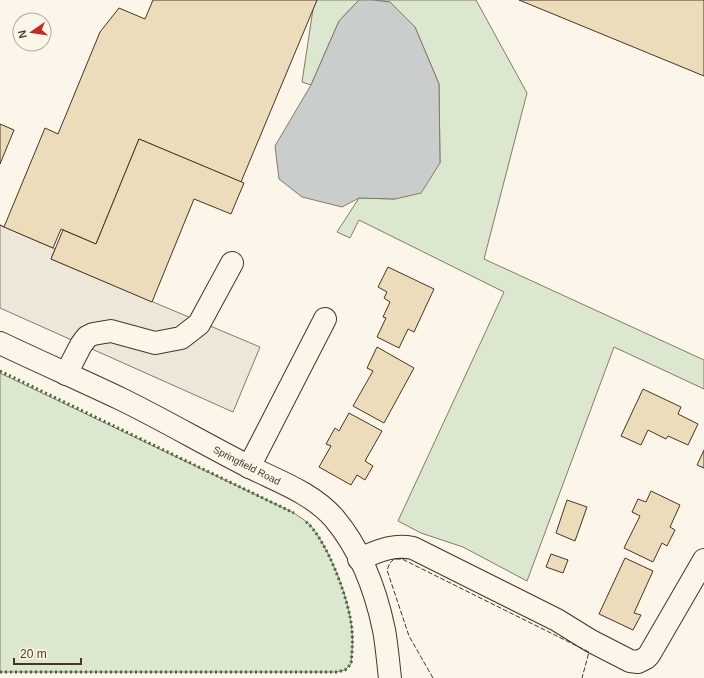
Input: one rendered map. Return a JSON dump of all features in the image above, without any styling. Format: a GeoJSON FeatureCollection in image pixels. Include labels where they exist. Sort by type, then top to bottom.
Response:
{"type":"FeatureCollection","features":[{"type":"Feature","properties":{"kind":"street"},"geometry":{"type":"LineString","coordinates":[[66,374],[81,345],[87,338],[94,334],[111,331],[155,343],[181,338],[199,324],[232,263]]}},
{"type":"Feature","properties":{"kind":"street"},"geometry":{"type":"LineString","coordinates":[[249,467],[325,319]]}},
{"type":"Feature","properties":{"kind":"street","name":"Springfield Road"},"geometry":{"type":"LineString","coordinates":[[0,343],[122,400],[249,467],[300,491],[319,503],[348,538],[368,578],[378,605],[384,631],[390,678]]}},
{"type":"Feature","properties":{"kind":"street"},"geometry":{"type":"LineString","coordinates":[[359,559],[392,547],[403,546],[413,548],[557,620],[592,641],[634,662],[642,661],[649,656],[704,560]]}},
{"type":"Feature","properties":{"kind":"green space"},"geometry":{"type":"Polygon","coordinates":[[[317,0],[359,0],[339,21],[311,85],[302,82],[313,9],[317,0]]]}},
{"type":"Feature","properties":{"kind":"green space"},"geometry":{"type":"Polygon","coordinates":[[[373,0],[476,0],[527,93],[484,259],[704,360],[704,389],[614,347],[527,581],[463,547],[421,533],[398,521],[504,292],[359,220],[350,238],[337,232],[359,198],[395,199],[440,163],[439,84],[415,27],[390,2],[373,0]]]}},
{"type":"Feature","properties":{"kind":"green space"},"geometry":{"type":"Polygon","coordinates":[[[0,373],[294,513],[307,522],[325,548],[343,590],[352,631],[351,664],[345,670],[337,672],[0,672],[0,373]]]}},
{"type":"Feature","properties":{"kind":"shaded area"},"geometry":{"type":"Polygon","coordinates":[[[359,0],[390,2],[415,27],[439,84],[440,163],[421,193],[395,199],[359,198],[342,207],[302,197],[279,179],[275,146],[311,85],[339,21],[359,0]]]}},
{"type":"Feature","properties":{"kind":"shaded area"},"geometry":{"type":"Polygon","coordinates":[[[0,225],[55,249],[51,259],[260,347],[233,412],[0,308],[0,225]]]}},
{"type":"Feature","properties":{"kind":"building"},"geometry":{"type":"Polygon","coordinates":[[[153,0],[317,0],[241,182],[139,139],[96,244],[61,229],[53,248],[4,227],[45,128],[58,134],[100,32],[119,8],[145,19],[153,0]]]}},
{"type":"Feature","properties":{"kind":"building"},"geometry":{"type":"Polygon","coordinates":[[[519,0],[704,0],[704,76],[519,0]]]}},
{"type":"Feature","properties":{"kind":"building"},"geometry":{"type":"Polygon","coordinates":[[[0,124],[14,130],[0,164],[0,124]]]}},
{"type":"Feature","properties":{"kind":"building"},"geometry":{"type":"Polygon","coordinates":[[[139,139],[244,183],[231,214],[194,199],[152,302],[51,259],[63,230],[96,244],[139,139]]]}},
{"type":"Feature","properties":{"kind":"building"},"geometry":{"type":"Polygon","coordinates":[[[388,267],[434,289],[414,332],[408,329],[399,348],[377,337],[386,318],[383,317],[390,302],[384,298],[387,292],[378,287],[388,267]]]}},
{"type":"Feature","properties":{"kind":"building"},"geometry":{"type":"Polygon","coordinates":[[[377,347],[414,368],[384,423],[353,406],[373,371],[367,368],[377,347]]]}},
{"type":"Feature","properties":{"kind":"building"},"geometry":{"type":"Polygon","coordinates":[[[643,389],[681,407],[678,414],[698,424],[688,445],[668,436],[666,439],[648,430],[641,445],[621,436],[643,389]]]}},
{"type":"Feature","properties":{"kind":"building"},"geometry":{"type":"Polygon","coordinates":[[[349,413],[382,431],[365,461],[373,466],[365,480],[357,475],[351,485],[319,467],[331,446],[326,444],[335,428],[339,431],[349,413]]]}},
{"type":"Feature","properties":{"kind":"building"},"geometry":{"type":"Polygon","coordinates":[[[704,450],[704,468],[697,465],[704,450]]]}},
{"type":"Feature","properties":{"kind":"building"},"geometry":{"type":"Polygon","coordinates":[[[651,491],[680,505],[670,527],[675,530],[667,546],[662,543],[653,562],[624,548],[640,516],[632,512],[638,499],[646,502],[651,491]]]}},
{"type":"Feature","properties":{"kind":"building"},"geometry":{"type":"Polygon","coordinates":[[[567,500],[587,507],[575,541],[556,533],[567,500]]]}},
{"type":"Feature","properties":{"kind":"building"},"geometry":{"type":"Polygon","coordinates":[[[551,554],[568,560],[563,573],[546,567],[551,554]]]}},
{"type":"Feature","properties":{"kind":"building"},"geometry":{"type":"Polygon","coordinates":[[[625,558],[653,571],[634,613],[641,615],[633,630],[599,614],[625,558]]]}},
{"type":"Feature","properties":{"kind":"hedge"},"geometry":{"type":"LineString","coordinates":[[0,371],[294,513]]}},
{"type":"Feature","properties":{"kind":"hedge"},"geometry":{"type":"LineString","coordinates":[[0,672],[337,672],[345,670],[351,664],[352,643],[352,630],[347,604],[329,556],[313,529],[305,521]]}},
{"type":"Feature","properties":{"kind":"fence"},"geometry":{"type":"LineString","coordinates":[[0,225],[4,227]]}},
{"type":"Feature","properties":{"kind":"fence"},"geometry":{"type":"LineString","coordinates":[[433,678],[409,636],[387,570],[390,563],[394,559],[402,559],[589,652],[582,678]]}}]}
